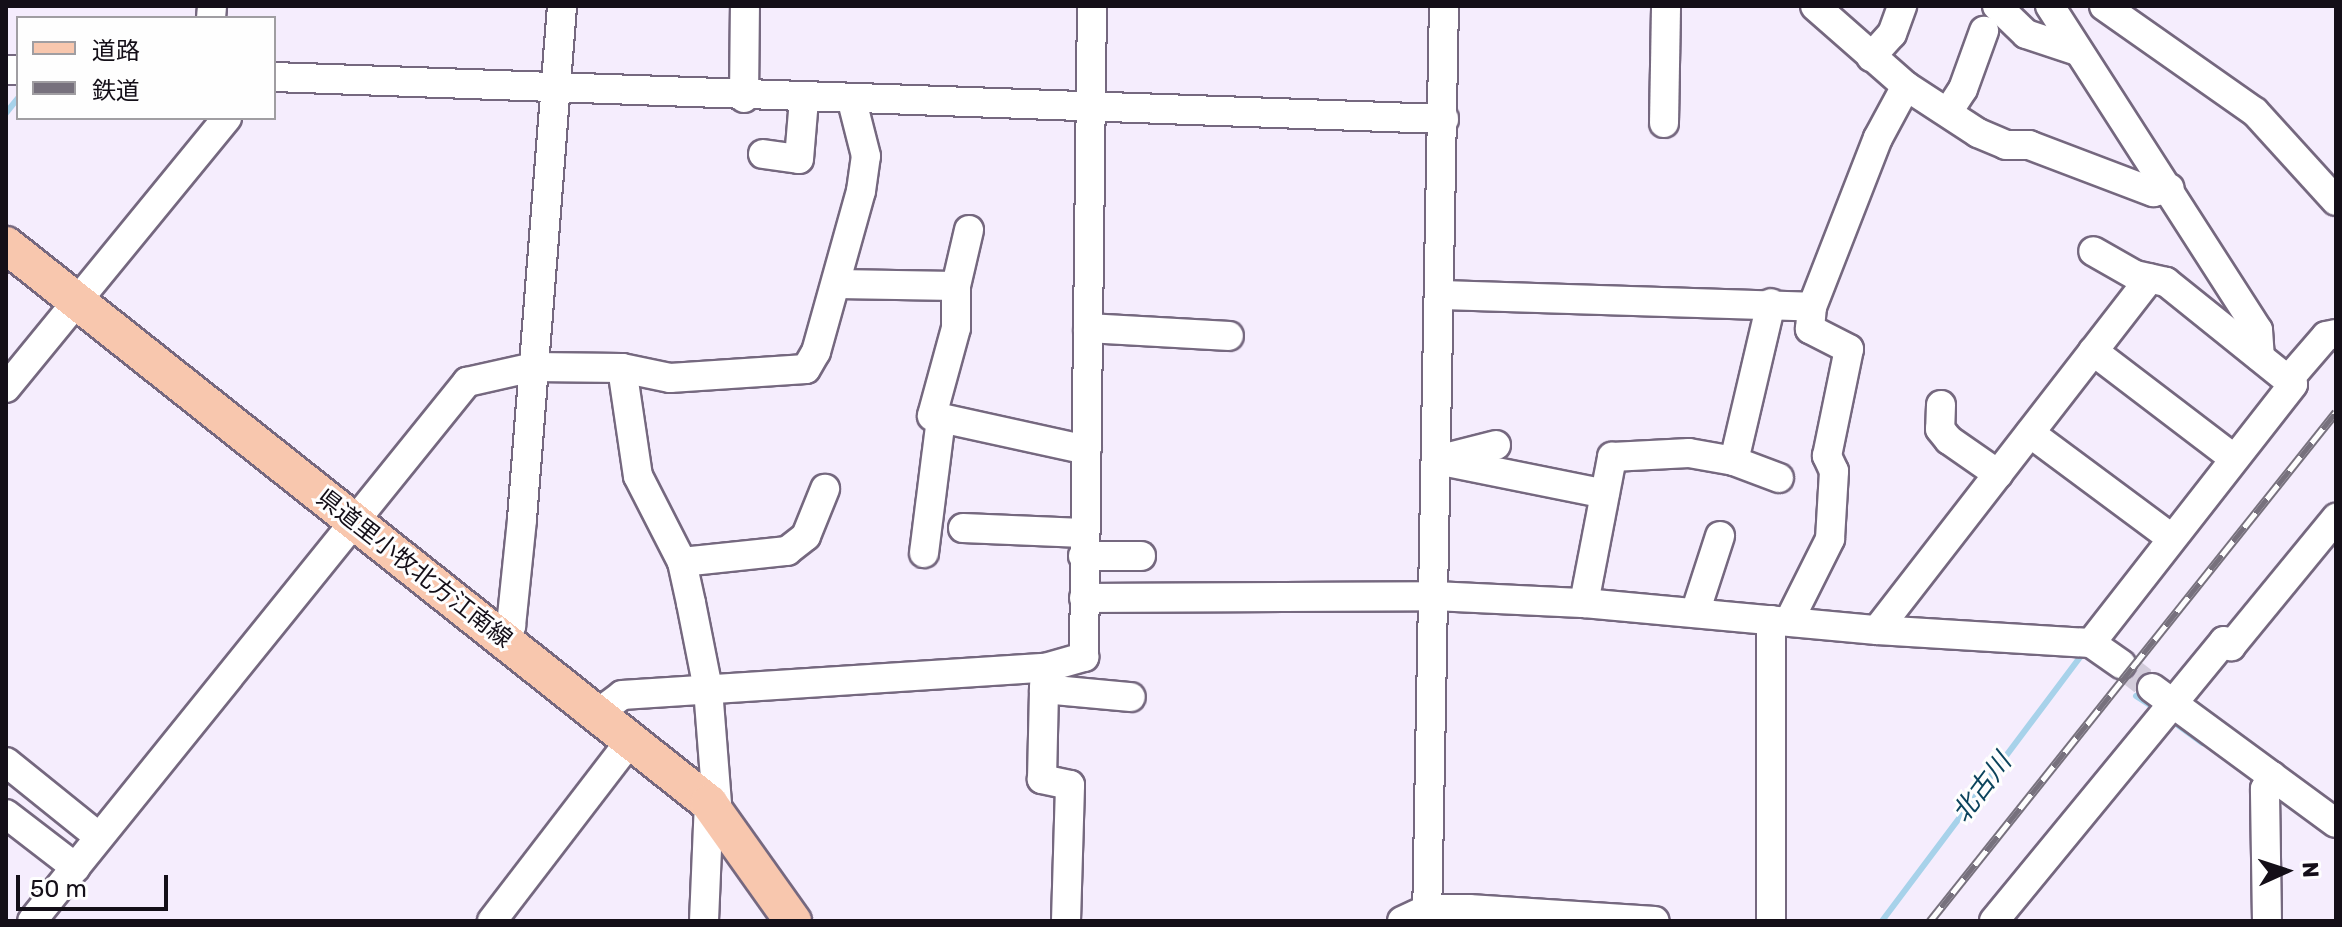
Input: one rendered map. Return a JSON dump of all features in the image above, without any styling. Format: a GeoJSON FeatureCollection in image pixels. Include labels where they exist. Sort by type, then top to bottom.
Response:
{"type":"FeatureCollection","features":[{"type":"Feature","properties":{"kind":"main road","name":"県道里小牧北方江南線"},"geometry":{"type":"LineString","coordinates":[[6,245],[74,303],[597,714],[713,809],[793,921]]}},
{"type":"Feature","properties":{"kind":"street"},"geometry":{"type":"LineString","coordinates":[[501,638],[511,626],[558,87],[562,6]]}},
{"type":"Feature","properties":{"kind":"street"},"geometry":{"type":"LineString","coordinates":[[744,98],[745,6]]}},
{"type":"Feature","properties":{"kind":"street"},"geometry":{"type":"LineString","coordinates":[[1045,678],[1084,657],[1092,6]]}},
{"type":"Feature","properties":{"kind":"street"},"geometry":{"type":"LineString","coordinates":[[1428,915],[1444,6]]}},
{"type":"Feature","properties":{"kind":"street"},"geometry":{"type":"LineString","coordinates":[[1664,123],[1666,6]]}},
{"type":"Feature","properties":{"kind":"street"},"geometry":{"type":"LineString","coordinates":[[1815,6],[1906,86],[1978,133],[2006,145],[2029,145],[2153,192],[2170,188]]}},
{"type":"Feature","properties":{"kind":"street"},"geometry":{"type":"LineString","coordinates":[[1871,57],[1892,34],[1902,6]]}},
{"type":"Feature","properties":{"kind":"street"},"geometry":{"type":"LineString","coordinates":[[2050,6],[2064,21],[2077,51],[2170,188],[2258,330],[2260,357]]}},
{"type":"Feature","properties":{"kind":"street"},"geometry":{"type":"LineString","coordinates":[[2104,6],[2255,112],[2336,201]]}},
{"type":"Feature","properties":{"kind":"street"},"geometry":{"type":"LineString","coordinates":[[1948,112],[1963,89],[1990,19],[2077,51]]}},
{"type":"Feature","properties":{"kind":"street"},"geometry":{"type":"LineString","coordinates":[[276,77],[558,87],[744,98],[1444,119]]}},
{"type":"Feature","properties":{"kind":"street"},"geometry":{"type":"LineString","coordinates":[[1771,921],[1780,620],[1830,539],[1834,471],[1827,456],[1849,349],[1810,329],[1812,307],[1878,138],[1906,86]]}},
{"type":"Feature","properties":{"kind":"street"},"geometry":{"type":"LineString","coordinates":[[763,154],[799,159],[804,99]]}},
{"type":"Feature","properties":{"kind":"street"},"geometry":{"type":"LineString","coordinates":[[32,921],[467,382],[534,367],[622,368],[670,378],[806,369],[837,284],[866,156],[852,101]]}},
{"type":"Feature","properties":{"kind":"street"},"geometry":{"type":"LineString","coordinates":[[6,388],[225,120]]}},
{"type":"Feature","properties":{"kind":"street"},"geometry":{"type":"LineString","coordinates":[[969,230],[956,286],[956,328],[932,416],[1086,450]]}},
{"type":"Feature","properties":{"kind":"street"},"geometry":{"type":"LineString","coordinates":[[2091,643],[2232,457],[2293,384],[2166,282],[2150,278],[2093,251]]}},
{"type":"Feature","properties":{"kind":"street"},"geometry":{"type":"LineString","coordinates":[[1877,630],[2150,278]]}},
{"type":"Feature","properties":{"kind":"street"},"geometry":{"type":"LineString","coordinates":[[837,284],[956,286]]}},
{"type":"Feature","properties":{"kind":"street"},"geometry":{"type":"LineString","coordinates":[[1440,295],[1771,303],[1812,307]]}},
{"type":"Feature","properties":{"kind":"street"},"geometry":{"type":"LineString","coordinates":[[1734,461],[1771,303]]}},
{"type":"Feature","properties":{"kind":"street"},"geometry":{"type":"LineString","coordinates":[[1088,328],[1229,336]]}},
{"type":"Feature","properties":{"kind":"street"},"geometry":{"type":"LineString","coordinates":[[2288,380],[2326,336],[2336,334]]}},
{"type":"Feature","properties":{"kind":"street"},"geometry":{"type":"LineString","coordinates":[[2093,351],[2232,457]]}},
{"type":"Feature","properties":{"kind":"street"},"geometry":{"type":"LineString","coordinates":[[622,368],[638,476],[682,562],[708,689],[713,809],[704,921]]}},
{"type":"Feature","properties":{"kind":"street"},"geometry":{"type":"LineString","coordinates":[[1941,405],[1940,429],[1949,440],[1998,474]]}},
{"type":"Feature","properties":{"kind":"street"},"geometry":{"type":"LineString","coordinates":[[924,553],[941,418]]}},
{"type":"Feature","properties":{"kind":"street"},"geometry":{"type":"LineString","coordinates":[[2030,433],[2170,537]]}},
{"type":"Feature","properties":{"kind":"street"},"geometry":{"type":"LineString","coordinates":[[1437,460],[1496,445]]}},
{"type":"Feature","properties":{"kind":"street"},"geometry":{"type":"LineString","coordinates":[[1584,603],[1612,457],[1689,453],[1734,461],[1779,478]]}},
{"type":"Feature","properties":{"kind":"street"},"geometry":{"type":"LineString","coordinates":[[1437,460],[1605,494]]}},
{"type":"Feature","properties":{"kind":"street"},"geometry":{"type":"LineString","coordinates":[[682,562],[787,551],[806,536],[825,489]]}},
{"type":"Feature","properties":{"kind":"street"},"geometry":{"type":"LineString","coordinates":[[1994,921],[2163,696],[2224,641],[2231,646],[2336,518]]}},
{"type":"Feature","properties":{"kind":"street"},"geometry":{"type":"LineString","coordinates":[[963,528],[1083,544],[1141,556]]}},
{"type":"Feature","properties":{"kind":"street"},"geometry":{"type":"LineString","coordinates":[[1695,613],[1720,536]]}},
{"type":"Feature","properties":{"kind":"street"},"geometry":{"type":"LineString","coordinates":[[1084,598],[1434,596],[1584,603],[1877,630],[2091,643],[2121,664]]}},
{"type":"Feature","properties":{"kind":"street"},"geometry":{"type":"LineString","coordinates":[[1045,678],[1042,779],[1070,785],[1066,921]]}},
{"type":"Feature","properties":{"kind":"street"},"geometry":{"type":"LineString","coordinates":[[597,714],[622,695],[708,689],[1045,678],[1131,697]]}},
{"type":"Feature","properties":{"kind":"street"},"geometry":{"type":"LineString","coordinates":[[2163,696],[2336,823]]}},
{"type":"Feature","properties":{"kind":"street"},"geometry":{"type":"LineString","coordinates":[[492,921],[630,741]]}},
{"type":"Feature","properties":{"kind":"street"},"geometry":{"type":"LineString","coordinates":[[6,762],[99,837]]}},
{"type":"Feature","properties":{"kind":"street"},"geometry":{"type":"LineString","coordinates":[[2267,921],[2265,789],[2272,776]]}},
{"type":"Feature","properties":{"kind":"street"},"geometry":{"type":"LineString","coordinates":[[6,814],[76,868]]}},
{"type":"Feature","properties":{"kind":"street"},"geometry":{"type":"LineString","coordinates":[[1402,921],[1428,915],[1655,921]]}},
{"type":"Feature","properties":{"kind":"waterway"},"geometry":{"type":"LineString","coordinates":[[6,113],[16,100]]}},
{"type":"Feature","properties":{"kind":"waterway","name":"北古川"},"geometry":{"type":"LineString","coordinates":[[1882,921],[2081,656]]}},
{"type":"Feature","properties":{"kind":"waterway"},"geometry":{"type":"LineString","coordinates":[[2136,696],[2156,709]]}},
{"type":"Feature","properties":{"kind":"waterway"},"geometry":{"type":"LineString","coordinates":[[2175,723],[2203,743]]}},
{"type":"Feature","properties":{"kind":"tunnel"},"geometry":{"type":"LineString","coordinates":[[2121,664],[2152,688]]}},
{"type":"Feature","properties":{"kind":"railway"},"geometry":{"type":"LineString","coordinates":[[1930,921],[2336,412]]}}]}
